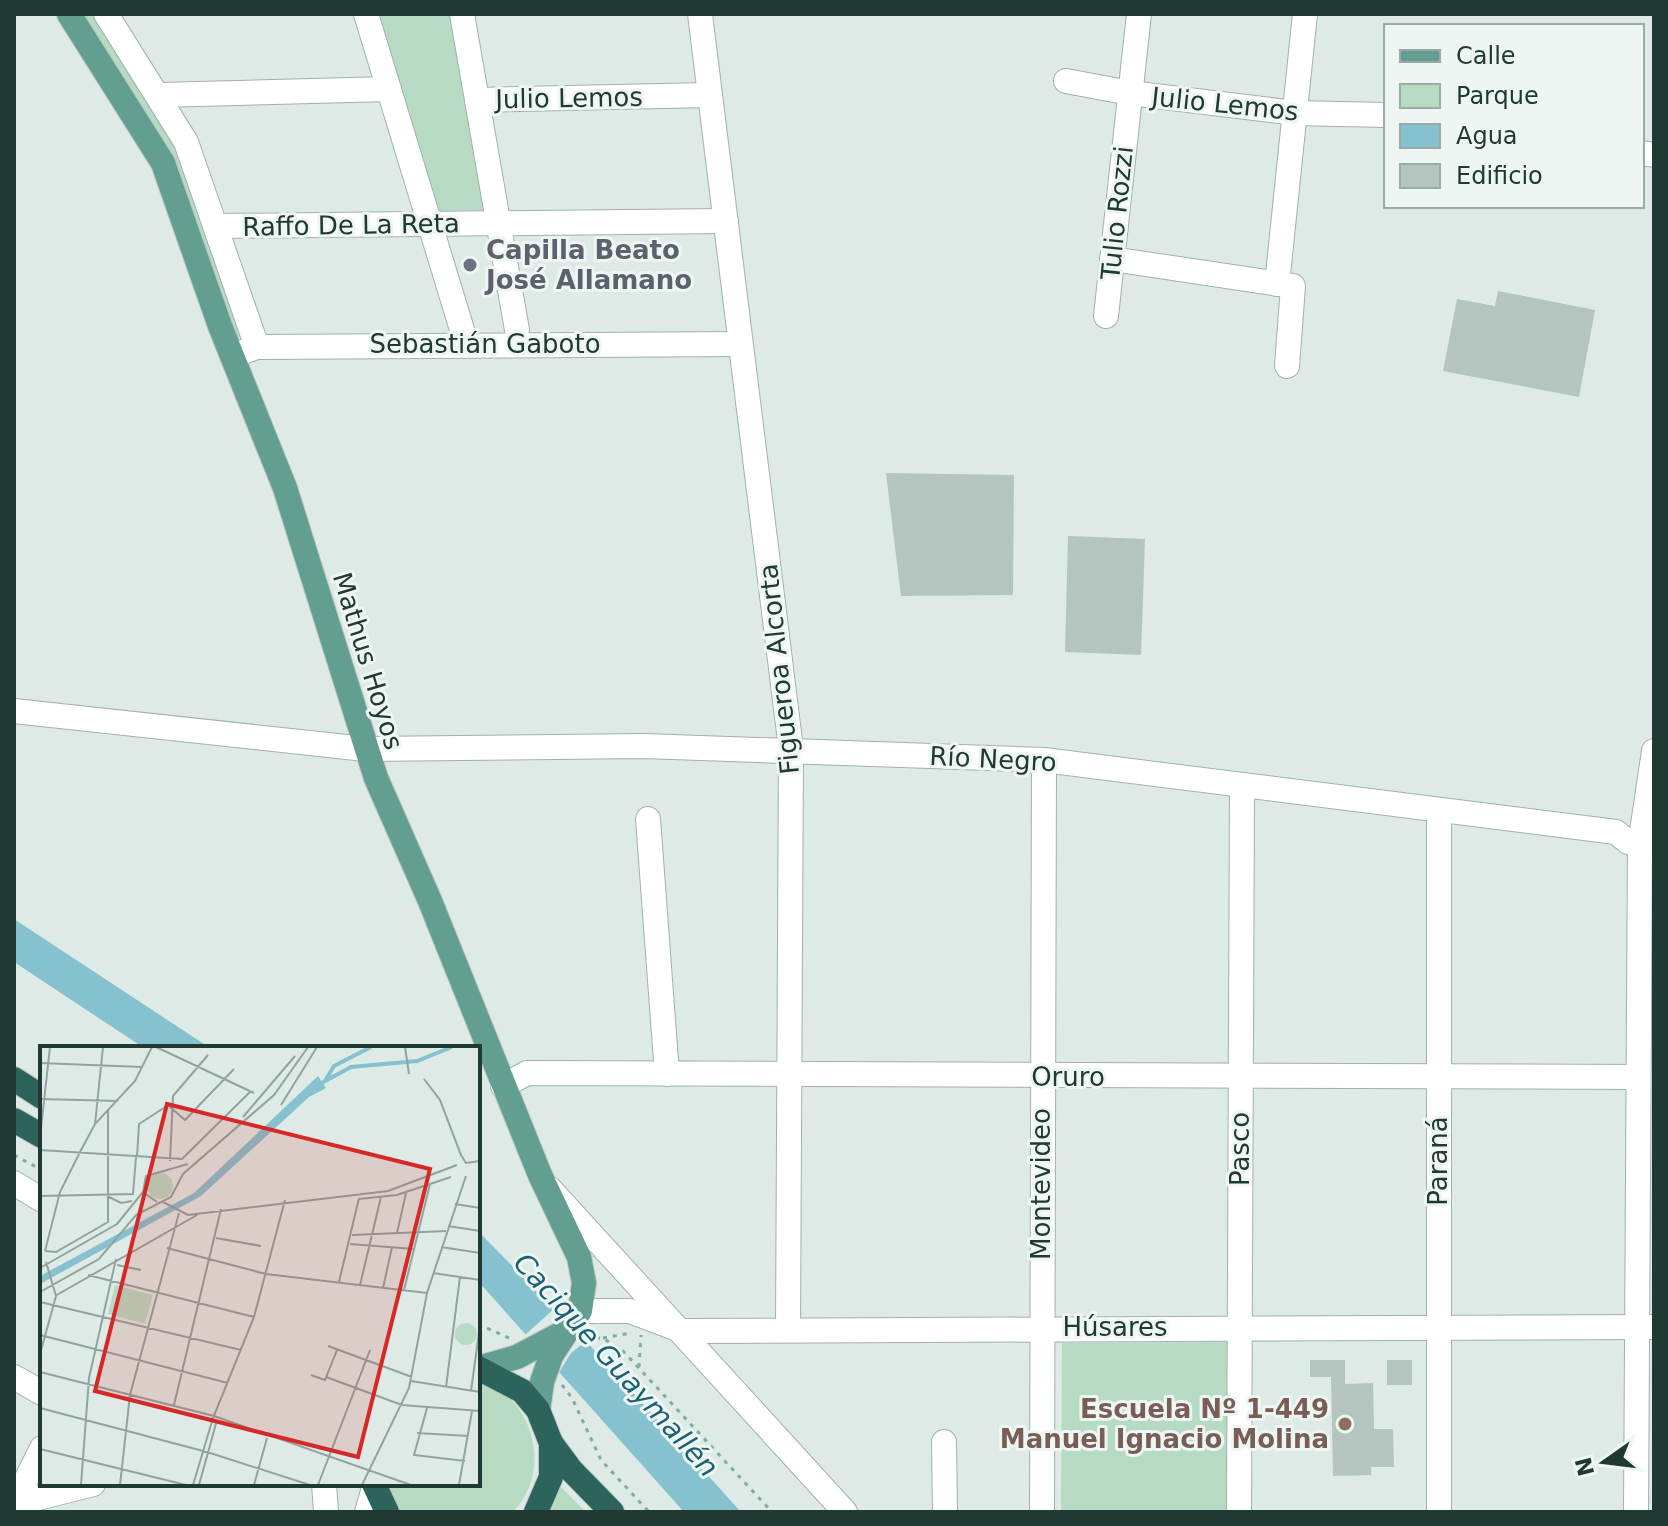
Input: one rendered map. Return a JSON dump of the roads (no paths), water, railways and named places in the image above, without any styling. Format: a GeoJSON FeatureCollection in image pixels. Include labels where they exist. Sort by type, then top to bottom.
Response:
{"type":"FeatureCollection","features":[{"type":"Feature","properties":{"kind":"highway"},"geometry":{"type":"LineString","coordinates":[[14,1079],[40,1096]]}},
{"type":"Feature","properties":{"kind":"highway"},"geometry":{"type":"LineString","coordinates":[[14,1120],[40,1135]]}},
{"type":"Feature","properties":{"kind":"highway"},"geometry":{"type":"LineString","coordinates":[[480,1369],[522,1391],[538,1410],[551,1443],[571,1470],[612,1512]]}},
{"type":"Feature","properties":{"kind":"highway"},"geometry":{"type":"LineString","coordinates":[[536,1512],[551,1477],[551,1443]]}},
{"type":"Feature","properties":{"kind":"highway"},"geometry":{"type":"LineString","coordinates":[[374,1486],[387,1512]]}},
{"type":"Feature","properties":{"kind":"main road","name":"Mathus Hoyos"},"geometry":{"type":"LineString","coordinates":[[69,14],[163,163],[232,356],[285,488],[365,749],[430,901],[543,1183],[579,1257],[584,1283],[575,1326],[540,1357],[538,1410]]}},
{"type":"Feature","properties":{"kind":"main road"},"geometry":{"type":"LineString","coordinates":[[480,1368],[540,1357]]}},
{"type":"Feature","properties":{"kind":"street"},"geometry":{"type":"LineString","coordinates":[[106,14],[186,142],[257,347]]}},
{"type":"Feature","properties":{"kind":"street"},"geometry":{"type":"LineString","coordinates":[[366,14],[427,224],[463,333]]}},
{"type":"Feature","properties":{"kind":"street"},"geometry":{"type":"LineString","coordinates":[[462,14],[517,330]]}},
{"type":"Feature","properties":{"kind":"street","name":"Figueroa Alcorta"},"geometry":{"type":"LineString","coordinates":[[700,14],[791,749],[788,1329]]}},
{"type":"Feature","properties":{"kind":"street","name":"Tulio Rozzi"},"geometry":{"type":"LineString","coordinates":[[1106,316],[1139,14]]}},
{"type":"Feature","properties":{"kind":"street"},"geometry":{"type":"LineString","coordinates":[[1277,284],[1305,14]]}},
{"type":"Feature","properties":{"kind":"street","name":"Julio Lemos"},"geometry":{"type":"LineString","coordinates":[[1066,81],[1130,93],[1295,113],[1384,115]]}},
{"type":"Feature","properties":{"kind":"street"},"geometry":{"type":"LineString","coordinates":[[159,95],[389,89]]}},
{"type":"Feature","properties":{"kind":"street","name":"Julio Lemos"},"geometry":{"type":"LineString","coordinates":[[477,100],[709,95]]}},
{"type":"Feature","properties":{"kind":"street","name":"Raffo De La Reta"},"geometry":{"type":"LineString","coordinates":[[216,226],[726,221]]}},
{"type":"Feature","properties":{"kind":"street"},"geometry":{"type":"LineString","coordinates":[[1112,259],[1293,286],[1287,366]]}},
{"type":"Feature","properties":{"kind":"street","name":"Sebastián Gaboto"},"geometry":{"type":"LineString","coordinates":[[232,356],[257,347],[739,344]]}},
{"type":"Feature","properties":{"kind":"street","name":"Río Negro"},"geometry":{"type":"LineString","coordinates":[[14,711],[365,749],[644,746],[1044,760],[1616,832],[1628,842],[1648,834]]}},
{"type":"Feature","properties":{"kind":"street"},"geometry":{"type":"LineString","coordinates":[[1636,1512],[1646,1327],[1637,1077],[1654,751]]}},
{"type":"Feature","properties":{"kind":"street","name":"Montevideo"},"geometry":{"type":"LineString","coordinates":[[1042,1512],[1044,760]]}},
{"type":"Feature","properties":{"kind":"street","name":"Pasco"},"geometry":{"type":"LineString","coordinates":[[1239,1512],[1242,787]]}},
{"type":"Feature","properties":{"kind":"street","name":"Paraná"},"geometry":{"type":"LineString","coordinates":[[1439,811],[1439,1512]]}},
{"type":"Feature","properties":{"kind":"street"},"geometry":{"type":"LineString","coordinates":[[648,819],[667,1074]]}},
{"type":"Feature","properties":{"kind":"street","name":"Oruro"},"geometry":{"type":"LineString","coordinates":[[503,1086],[527,1073],[1637,1077]]}},
{"type":"Feature","properties":{"kind":"street"},"geometry":{"type":"LineString","coordinates":[[14,1183],[40,1199]]}},
{"type":"Feature","properties":{"kind":"street"},"geometry":{"type":"LineString","coordinates":[[543,1183],[683,1331],[845,1512]]}},
{"type":"Feature","properties":{"kind":"street","name":"Húsares"},"geometry":{"type":"LineString","coordinates":[[575,1326],[630,1311],[683,1331],[1646,1327]]}},
{"type":"Feature","properties":{"kind":"street"},"geometry":{"type":"LineString","coordinates":[[14,1377],[40,1392]]}},
{"type":"Feature","properties":{"kind":"street"},"geometry":{"type":"LineString","coordinates":[[944,1442],[945,1512]]}},
{"type":"Feature","properties":{"kind":"street"},"geometry":{"type":"LineString","coordinates":[[14,1504],[40,1452]]}},
{"type":"Feature","properties":{"kind":"street"},"geometry":{"type":"LineString","coordinates":[[14,1504],[85,1486]]}},
{"type":"Feature","properties":{"kind":"street"},"geometry":{"type":"LineString","coordinates":[[324,1486],[326,1512]]}},
{"type":"Feature","properties":{"kind":"street"},"geometry":{"type":"LineString","coordinates":[[367,1512],[374,1486]]}},
{"type":"Feature","properties":{"kind":"water"},"geometry":{"type":"Polygon","coordinates":[[[14,919],[207,1046],[141,1046],[14,962],[14,919]]]}},
{"type":"Feature","properties":{"kind":"water"},"geometry":{"type":"Polygon","coordinates":[[[480,1233],[598,1354],[741,1512],[684,1512],[480,1283],[480,1233]]]}},
{"type":"Feature","properties":{"kind":"place","name":"Capilla Beato José Allamano"},"geometry":{"type":"Point","coordinates":[470,265]}},
{"type":"Feature","properties":{"kind":"place","name":"Escuela Nº 1-449 Manuel Ignacio Molina"},"geometry":{"type":"Point","coordinates":[1345,1424]}},
{"type":"Feature","properties":{"kind":"water label","name":"Cacique Guaymallén"},"geometry":{"type":"Point","coordinates":[616,1365]}}]}
